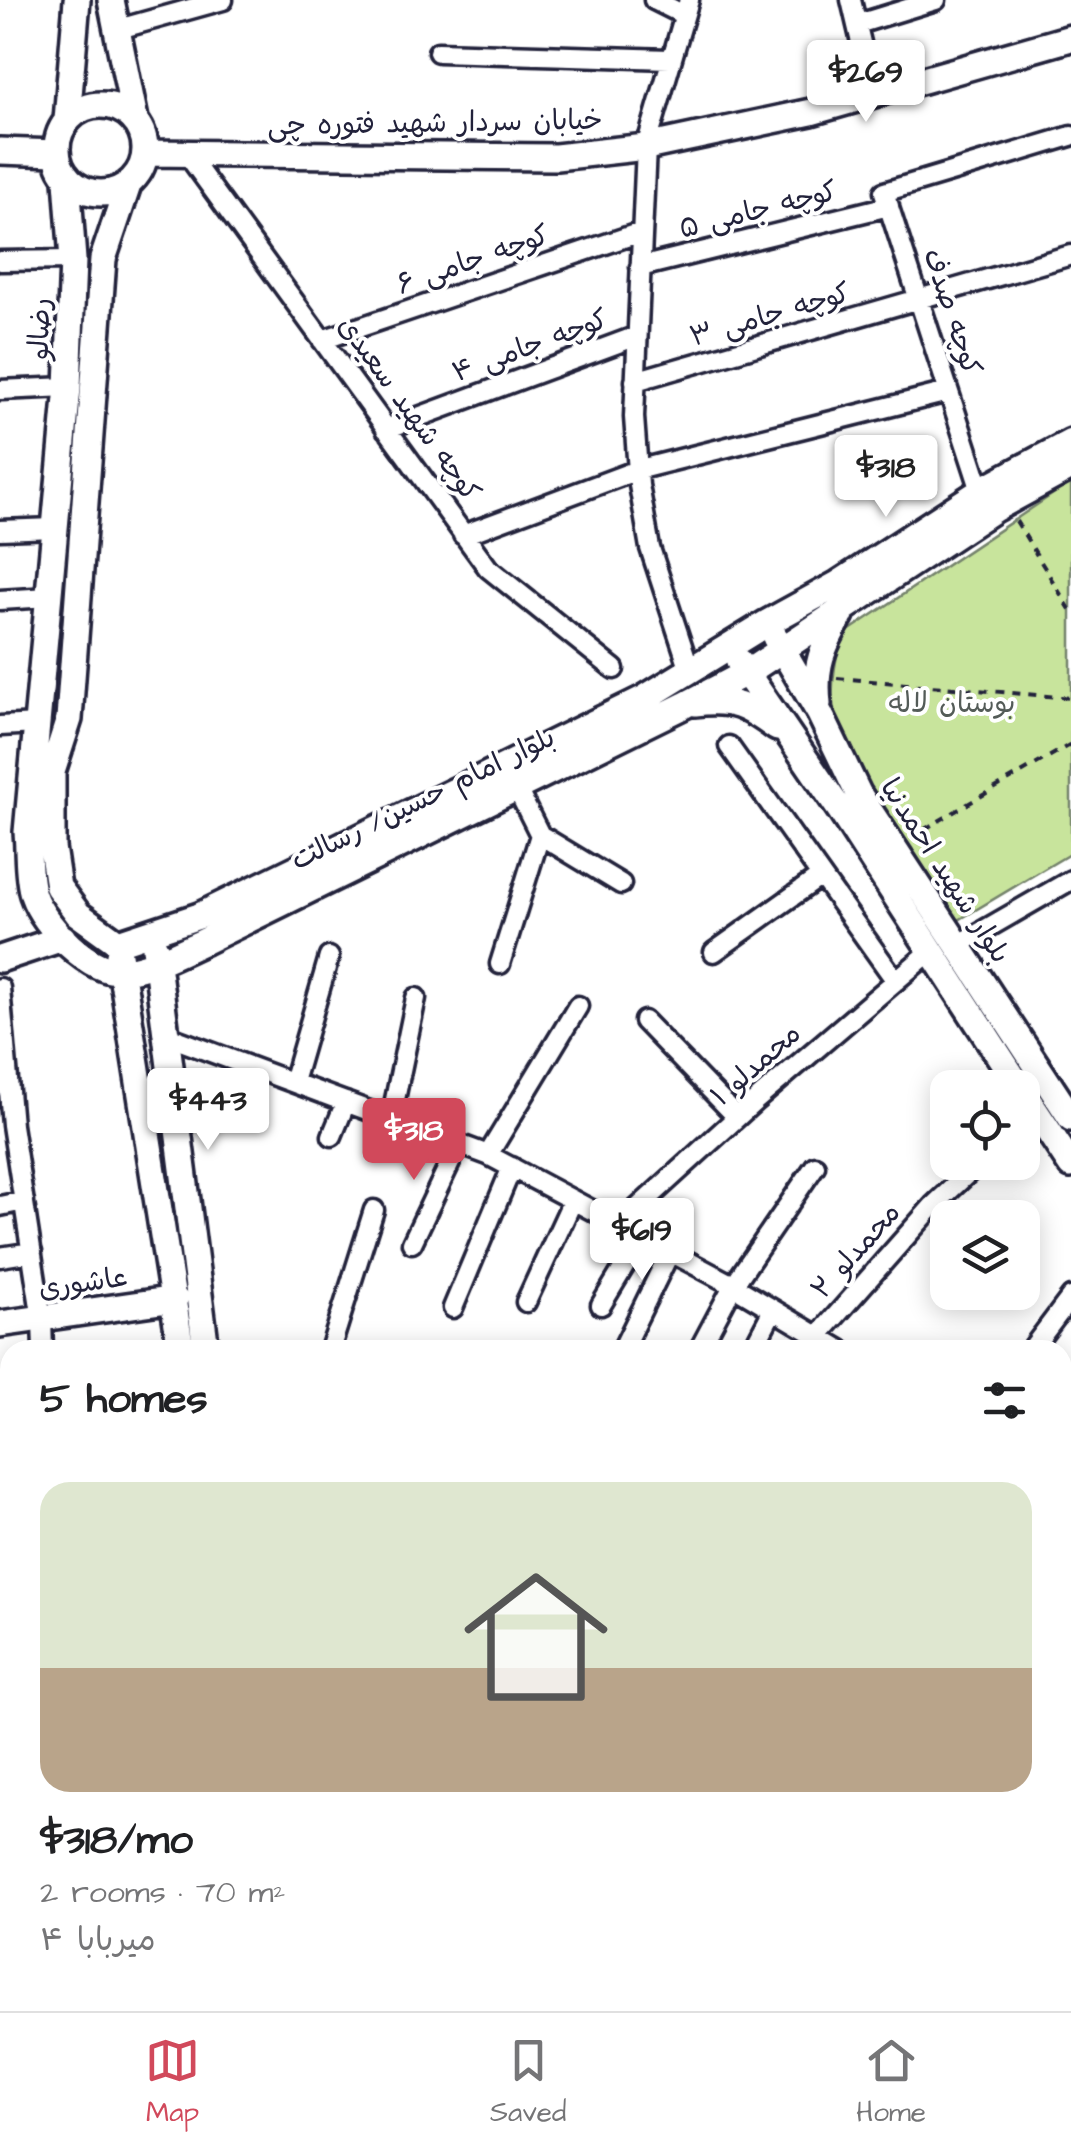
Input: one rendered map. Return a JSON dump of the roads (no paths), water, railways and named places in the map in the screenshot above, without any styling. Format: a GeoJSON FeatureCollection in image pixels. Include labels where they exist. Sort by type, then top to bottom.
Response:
{"type":"FeatureCollection","features":[{"type":"Feature","properties":{"kind":"main road"},"geometry":{"type":"LineString","coordinates":[[77,0],[66,120],[58,135],[56,153],[68,180],[86,192],[108,194],[128,185]]}},
{"type":"Feature","properties":{"kind":"main road"},"geometry":{"type":"LineString","coordinates":[[111,0],[146,154],[140,171],[128,185],[103,259],[69,720],[52,772],[52,847],[58,887],[78,914],[118,943],[180,1340]]}},
{"type":"Feature","properties":{"kind":"main road","name":"خیابان سردار شهید فتوره چی"},"geometry":{"type":"LineString","coordinates":[[146,154],[556,157],[646,147],[811,112],[1071,38]]}},
{"type":"Feature","properties":{"kind":"main road"},"geometry":{"type":"LineString","coordinates":[[66,120],[82,108],[101,104],[120,108],[136,120]]}},
{"type":"Feature","properties":{"kind":"main road"},"geometry":{"type":"LineString","coordinates":[[0,151],[56,153]]}},
{"type":"Feature","properties":{"kind":"main road","name":"رضالو"},"geometry":{"type":"LineString","coordinates":[[68,180],[74,260],[68,388],[26,832],[33,895],[63,938],[96,968],[122,972]]}},
{"type":"Feature","properties":{"kind":"main road"},"geometry":{"type":"LineString","coordinates":[[70,220],[80,211],[93,208],[106,213],[115,224]]}},
{"type":"Feature","properties":{"kind":"main road","name":"بلوار امام حسین/ رسالت"},"geometry":{"type":"LineString","coordinates":[[118,943],[199,916],[646,698],[766,623],[838,584],[981,492],[1071,442]]}},
{"type":"Feature","properties":{"kind":"main road","name":"بلوار امام حسین/ رسالت"},"geometry":{"type":"LineString","coordinates":[[122,972],[158,962],[748,672],[1006,503],[1071,467]]}},
{"type":"Feature","properties":{"kind":"main road"},"geometry":{"type":"LineString","coordinates":[[820,714],[820,650],[844,609]]}},
{"type":"Feature","properties":{"kind":"main road","name":"بلوار شهید احمدنیا"},"geometry":{"type":"LineString","coordinates":[[766,623],[820,714],[858,793],[1071,1118]]}},
{"type":"Feature","properties":{"kind":"main road","name":"بلوار شهید احمدنیا"},"geometry":{"type":"LineString","coordinates":[[729,648],[932,950],[1005,1070]]}},
{"type":"Feature","properties":{"kind":"main road"},"geometry":{"type":"LineString","coordinates":[[686,704],[725,699],[754,711],[789,738]]}},
{"type":"Feature","properties":{"kind":"main road"},"geometry":{"type":"LineString","coordinates":[[152,934],[205,1340]]}},
{"type":"Feature","properties":{"kind":"main road"},"geometry":{"type":"LineString","coordinates":[[0,959],[63,938]]}},
{"type":"Feature","properties":{"kind":"main road","name":"بلوار شهید احمدنیا"},"geometry":{"type":"LineString","coordinates":[[1040,1123],[1071,1165]]}},
{"type":"Feature","properties":{"kind":"main road","name":"عاشوری"},"geometry":{"type":"LineString","coordinates":[[0,1324],[175,1299]]}},
{"type":"Feature","properties":{"kind":"street"},"geometry":{"type":"LineString","coordinates":[[115,30],[224,0]]}},
{"type":"Feature","properties":{"kind":"street"},"geometry":{"type":"LineString","coordinates":[[654,0],[687,8],[646,147],[634,417],[639,485],[650,548],[690,673]]}},
{"type":"Feature","properties":{"kind":"street"},"geometry":{"type":"LineString","coordinates":[[852,0],[872,94]]}},
{"type":"Feature","properties":{"kind":"street"},"geometry":{"type":"LineString","coordinates":[[858,24],[936,0]]}},
{"type":"Feature","properties":{"kind":"street"},"geometry":{"type":"LineString","coordinates":[[438,52],[670,59]]}},
{"type":"Feature","properties":{"kind":"street"},"geometry":{"type":"LineString","coordinates":[[890,206],[884,192],[1071,136]]}},
{"type":"Feature","properties":{"kind":"street","name":"کوچه شهید سعیدی"},"geometry":{"type":"LineString","coordinates":[[187,154],[488,568],[614,669]]}},
{"type":"Feature","properties":{"kind":"street","name":"کوچه جامی ۵"},"geometry":{"type":"LineString","coordinates":[[640,267],[890,206]]}},
{"type":"Feature","properties":{"kind":"street","name":"کوچه صدف"},"geometry":{"type":"LineString","coordinates":[[890,206],[981,492]]}},
{"type":"Feature","properties":{"kind":"street","name":"کوچه جامی ۶"},"geometry":{"type":"LineString","coordinates":[[322,340],[642,232]]}},
{"type":"Feature","properties":{"kind":"street","name":"کوچه جامی ۳"},"geometry":{"type":"LineString","coordinates":[[635,381],[1071,255]]}},
{"type":"Feature","properties":{"kind":"street"},"geometry":{"type":"LineString","coordinates":[[0,261],[74,260]]}},
{"type":"Feature","properties":{"kind":"street","name":"کوچه جامی ۴"},"geometry":{"type":"LineString","coordinates":[[386,429],[636,336]]}},
{"type":"Feature","properties":{"kind":"street"},"geometry":{"type":"LineString","coordinates":[[0,390],[68,388]]}},
{"type":"Feature","properties":{"kind":"street"},"geometry":{"type":"LineString","coordinates":[[463,534],[640,469],[948,392]]}},
{"type":"Feature","properties":{"kind":"street"},"geometry":{"type":"LineString","coordinates":[[0,530],[55,528]]}},
{"type":"Feature","properties":{"kind":"street"},"geometry":{"type":"LineString","coordinates":[[0,600],[49,597]]}},
{"type":"Feature","properties":{"kind":"street"},"geometry":{"type":"LineString","coordinates":[[0,726],[37,724]]}},
{"type":"Feature","properties":{"kind":"street"},"geometry":{"type":"LineString","coordinates":[[729,746],[896,981]]}},
{"type":"Feature","properties":{"kind":"street"},"geometry":{"type":"LineString","coordinates":[[516,786],[540,835],[621,884]]}},
{"type":"Feature","properties":{"kind":"street"},"geometry":{"type":"LineString","coordinates":[[500,964],[540,835]]}},
{"type":"Feature","properties":{"kind":"street"},"geometry":{"type":"LineString","coordinates":[[714,952],[822,876]]}},
{"type":"Feature","properties":{"kind":"street"},"geometry":{"type":"LineString","coordinates":[[958,946],[1071,880]]}},
{"type":"Feature","properties":{"kind":"street","name":"محمدلو ۱"},"geometry":{"type":"LineString","coordinates":[[619,1224],[932,950]]}},
{"type":"Feature","properties":{"kind":"street"},"geometry":{"type":"LineString","coordinates":[[293,1082],[329,957]]}},
{"type":"Feature","properties":{"kind":"street"},"geometry":{"type":"LineString","coordinates":[[0,988],[6,1126],[24,1202],[43,1340]]}},
{"type":"Feature","properties":{"kind":"street"},"geometry":{"type":"LineString","coordinates":[[391,1118],[416,998]]}},
{"type":"Feature","properties":{"kind":"street"},"geometry":{"type":"LineString","coordinates":[[488,1154],[578,1006]]}},
{"type":"Feature","properties":{"kind":"street"},"geometry":{"type":"LineString","coordinates":[[644,1021],[737,1117]]}},
{"type":"Feature","properties":{"kind":"street"},"geometry":{"type":"LineString","coordinates":[[164,1034],[488,1154],[825,1340]]}},
{"type":"Feature","properties":{"kind":"street"},"geometry":{"type":"LineString","coordinates":[[332,1136],[346,1102]]}},
{"type":"Feature","properties":{"kind":"street"},"geometry":{"type":"LineString","coordinates":[[412,1243],[458,1144]]}},
{"type":"Feature","properties":{"kind":"street"},"geometry":{"type":"LineString","coordinates":[[704,1340],[732,1286],[816,1166]]}},
{"type":"Feature","properties":{"kind":"street"},"geometry":{"type":"LineString","coordinates":[[453,1308],[512,1167]]}},
{"type":"Feature","properties":{"kind":"street","name":"محمدلو ۲"},"geometry":{"type":"LineString","coordinates":[[818,1336],[961,1180]]}},
{"type":"Feature","properties":{"kind":"street"},"geometry":{"type":"LineString","coordinates":[[526,1302],[573,1200]]}},
{"type":"Feature","properties":{"kind":"street"},"geometry":{"type":"LineString","coordinates":[[0,1206],[24,1202]]}},
{"type":"Feature","properties":{"kind":"street"},"geometry":{"type":"LineString","coordinates":[[333,1340],[374,1210]]}},
{"type":"Feature","properties":{"kind":"street"},"geometry":{"type":"LineString","coordinates":[[602,1305],[642,1237]]}},
{"type":"Feature","properties":{"kind":"street"},"geometry":{"type":"LineString","coordinates":[[0,1257],[32,1252]]}},
{"type":"Feature","properties":{"kind":"street"},"geometry":{"type":"LineString","coordinates":[[627,1340],[670,1252]]}},
{"type":"Feature","properties":{"kind":"street"},"geometry":{"type":"LineString","coordinates":[[1039,1340],[1069,1305]]}},
{"type":"Feature","properties":{"kind":"street"},"geometry":{"type":"LineString","coordinates":[[757,1340],[773,1310]]}},
{"type":"Feature","properties":{"kind":"park label","name":"بوستان لاله"},"geometry":{"type":"Point","coordinates":[952,703]}}]}
